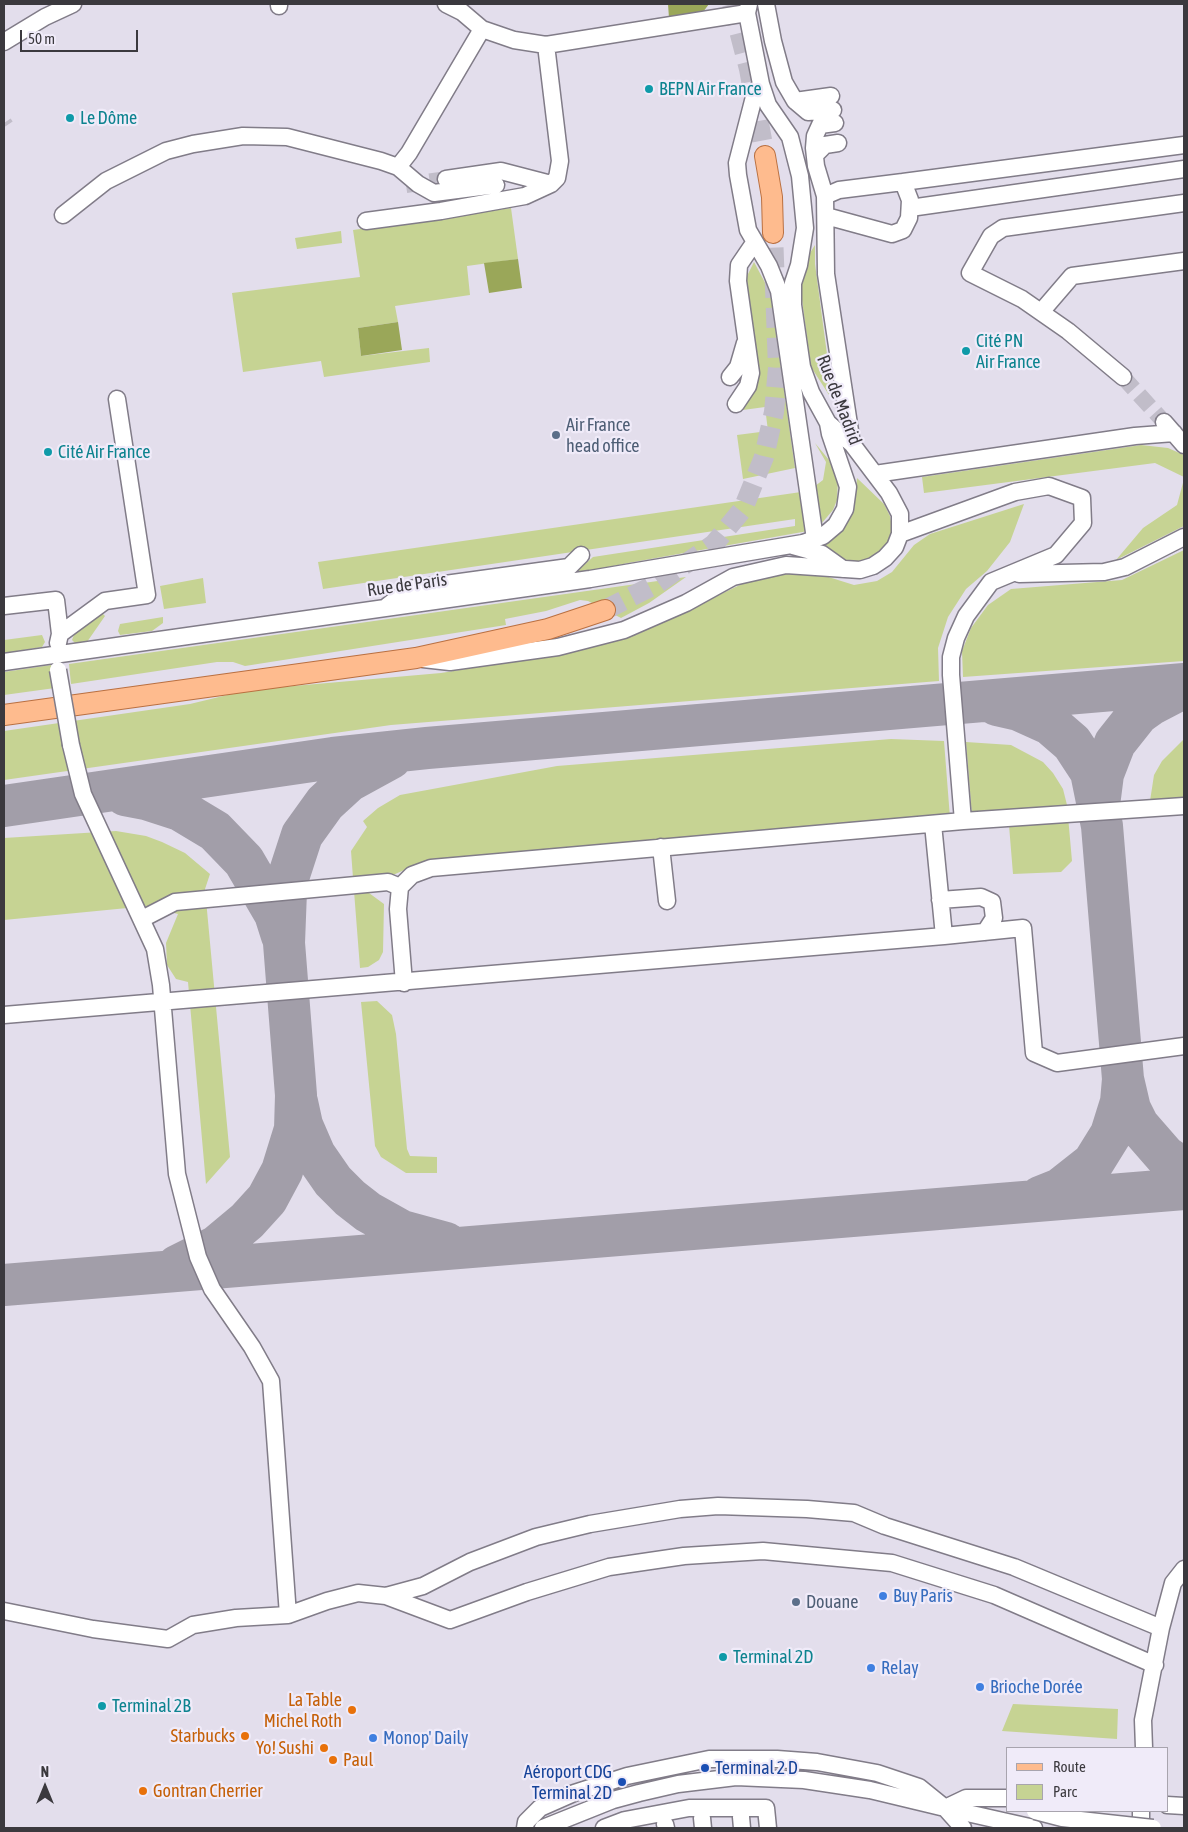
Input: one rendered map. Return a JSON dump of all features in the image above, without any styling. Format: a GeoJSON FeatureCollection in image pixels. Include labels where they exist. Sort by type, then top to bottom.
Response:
{"type":"FeatureCollection","features":[{"type":"Feature","properties":{"kind":"main road"},"geometry":{"type":"LineString","coordinates":[[765,156],[772,197],[773,232]]}},
{"type":"Feature","properties":{"kind":"main road"},"geometry":{"type":"LineString","coordinates":[[4,715],[416,658],[548,629],[605,610]]}},
{"type":"Feature","properties":{"kind":"street"},"geometry":{"type":"LineString","coordinates":[[4,42],[45,17],[72,4]]}},
{"type":"Feature","properties":{"kind":"street"},"geometry":{"type":"LineString","coordinates":[[446,4],[462,12],[482,29],[514,40],[546,46],[746,7]]}},
{"type":"Feature","properties":{"kind":"street"},"geometry":{"type":"LineString","coordinates":[[766,4],[772,41],[784,82],[795,101],[835,121]]}},
{"type":"Feature","properties":{"kind":"street","name":"Rue de Madrid"},"geometry":{"type":"LineString","coordinates":[[746,7],[761,84],[768,105],[790,137],[800,176],[805,228],[799,265],[792,283],[793,305],[802,367],[811,392],[828,423],[848,487],[845,509],[836,525],[823,536],[815,539]]}},
{"type":"Feature","properties":{"kind":"street"},"geometry":{"type":"LineString","coordinates":[[398,167],[409,153],[482,29]]}},
{"type":"Feature","properties":{"kind":"street"},"geometry":{"type":"LineString","coordinates":[[366,221],[441,211],[525,196],[550,184],[557,178],[560,161],[546,46]]}},
{"type":"Feature","properties":{"kind":"street"},"geometry":{"type":"LineString","coordinates":[[761,84],[755,93],[737,163],[748,230],[769,266],[779,291],[815,539]]}},
{"type":"Feature","properties":{"kind":"street"},"geometry":{"type":"LineString","coordinates":[[835,121],[815,136],[815,155],[825,206],[826,274],[852,444]]}},
{"type":"Feature","properties":{"kind":"street"},"geometry":{"type":"LineString","coordinates":[[815,155],[825,145],[835,121]]}},
{"type":"Feature","properties":{"kind":"street"},"geometry":{"type":"LineString","coordinates":[[63,216],[106,181],[166,151],[243,136],[287,137],[348,152],[398,167],[418,184],[434,193],[496,184]]}},
{"type":"Feature","properties":{"kind":"street"},"geometry":{"type":"LineString","coordinates":[[825,206],[839,190],[1184,145]]}},
{"type":"Feature","properties":{"kind":"street"},"geometry":{"type":"LineString","coordinates":[[910,208],[1184,170]]}},
{"type":"Feature","properties":{"kind":"street"},"geometry":{"type":"LineString","coordinates":[[446,179],[501,171],[550,184]]}},
{"type":"Feature","properties":{"kind":"street"},"geometry":{"type":"LineString","coordinates":[[800,176],[825,206],[892,234],[903,230],[909,218],[910,200],[903,182]]}},
{"type":"Feature","properties":{"kind":"street"},"geometry":{"type":"LineString","coordinates":[[1123,377],[1068,331],[1022,299],[970,274],[991,236],[1004,228],[1184,203]]}},
{"type":"Feature","properties":{"kind":"street"},"geometry":{"type":"LineString","coordinates":[[736,404],[748,386],[751,373],[745,341],[739,265],[754,243]]}},
{"type":"Feature","properties":{"kind":"street"},"geometry":{"type":"LineString","coordinates":[[1041,312],[1072,276],[1184,261]]}},
{"type":"Feature","properties":{"kind":"street"},"geometry":{"type":"LineString","coordinates":[[730,377],[738,367],[745,341]]}},
{"type":"Feature","properties":{"kind":"street"},"geometry":{"type":"LineString","coordinates":[[60,634],[105,601],[147,595],[117,399]]}},
{"type":"Feature","properties":{"kind":"street"},"geometry":{"type":"LineString","coordinates":[[416,658],[450,662],[558,647],[624,630],[686,603],[733,577],[786,564],[860,570],[873,566],[885,558],[895,547],[900,534],[900,514],[889,493],[852,444],[828,423]]}},
{"type":"Feature","properties":{"kind":"street"},"geometry":{"type":"LineString","coordinates":[[875,474],[1135,436],[1174,433]]}},
{"type":"Feature","properties":{"kind":"street"},"geometry":{"type":"LineString","coordinates":[[900,534],[1014,492],[1048,486],[1082,498],[1083,523],[1056,555],[991,582],[966,616],[953,648],[951,675],[963,821]]}},
{"type":"Feature","properties":{"kind":"street"},"geometry":{"type":"LineString","coordinates":[[1007,574],[1104,572],[1124,567],[1184,537]]}},
{"type":"Feature","properties":{"kind":"street","name":"Rue de Paris"},"geometry":{"type":"LineString","coordinates":[[4,662],[57,662],[384,608],[590,579],[815,539]]}},
{"type":"Feature","properties":{"kind":"street"},"geometry":{"type":"LineString","coordinates":[[788,545],[822,554],[843,569]]}},
{"type":"Feature","properties":{"kind":"street"},"geometry":{"type":"LineString","coordinates":[[384,608],[409,589],[569,567],[581,555]]}},
{"type":"Feature","properties":{"kind":"street"},"geometry":{"type":"LineString","coordinates":[[4,606],[56,600],[60,634],[57,662],[71,745],[83,794],[101,837],[142,918],[155,950],[163,1003],[176,1166],[187,1219],[202,1269],[212,1288],[252,1347],[271,1381],[288,1615]]}},
{"type":"Feature","properties":{"kind":"street"},"geometry":{"type":"LineString","coordinates":[[404,982],[398,909],[400,887],[412,875],[430,868],[963,821],[1184,806]]}},
{"type":"Feature","properties":{"kind":"street"},"geometry":{"type":"LineString","coordinates":[[933,824],[944,936]]}},
{"type":"Feature","properties":{"kind":"street"},"geometry":{"type":"LineString","coordinates":[[661,847],[666,901]]}},
{"type":"Feature","properties":{"kind":"street"},"geometry":{"type":"LineString","coordinates":[[142,918],[175,902],[388,882],[400,887]]}},
{"type":"Feature","properties":{"kind":"street"},"geometry":{"type":"LineString","coordinates":[[940,900],[981,897],[992,902],[994,918],[985,932]]}},
{"type":"Feature","properties":{"kind":"street"},"geometry":{"type":"LineString","coordinates":[[4,1015],[163,1003],[1023,928],[1034,1053],[1057,1063],[1184,1046]]}},
{"type":"Feature","properties":{"kind":"street"},"geometry":{"type":"LineString","coordinates":[[386,1596],[423,1586],[470,1562],[536,1537],[590,1524],[690,1508],[718,1506],[806,1509],[854,1513],[900,1531],[1014,1567],[1162,1628]]}},
{"type":"Feature","properties":{"kind":"street"},"geometry":{"type":"LineString","coordinates":[[4,1611],[93,1629],[168,1639],[193,1625],[236,1618],[288,1615],[327,1600],[358,1594],[386,1596],[450,1620],[526,1592],[609,1567],[684,1556],[763,1552],[892,1563],[994,1595],[1155,1665]]}},
{"type":"Feature","properties":{"kind":"street"},"geometry":{"type":"LineString","coordinates":[[1144,1747],[1143,1720],[1162,1628],[1173,1583],[1184,1569]]}},
{"type":"Feature","properties":{"kind":"street"},"geometry":{"type":"LineString","coordinates":[[525,1828],[526,1822],[540,1808],[574,1793],[627,1776],[709,1759],[777,1759],[817,1762],[877,1773],[919,1787],[946,1808],[963,1828]]}},
{"type":"Feature","properties":{"kind":"street"},"geometry":{"type":"LineString","coordinates":[[543,1828],[613,1800],[639,1793],[678,1784],[736,1777],[804,1780],[870,1790],[1034,1828]]}},
{"type":"Feature","properties":{"kind":"street"},"geometry":{"type":"LineString","coordinates":[[989,1797],[1006,1802]]}},
{"type":"Feature","properties":{"kind":"street"},"geometry":{"type":"LineString","coordinates":[[946,1808],[966,1798],[1006,1798]]}},
{"type":"Feature","properties":{"kind":"street"},"geometry":{"type":"LineString","coordinates":[[1168,1805],[1184,1806]]}},
{"type":"Feature","properties":{"kind":"street"},"geometry":{"type":"LineString","coordinates":[[604,1828],[625,1820],[689,1808],[766,1808],[768,1828]]}},
{"type":"Feature","properties":{"kind":"street"},"geometry":{"type":"LineString","coordinates":[[1039,1812],[1062,1818],[1153,1828]]}},
{"type":"Feature","properties":{"kind":"street"},"geometry":{"type":"LineString","coordinates":[[1140,1828],[1141,1812]]}},
{"type":"Feature","properties":{"kind":"green space"},"geometry":{"type":"Polygon","coordinates":[[[668,4],[709,4],[700,16],[669,18],[668,4]]]}},
{"type":"Feature","properties":{"kind":"green space"},"geometry":{"type":"Polygon","coordinates":[[[511,208],[518,259],[467,266],[470,295],[395,306],[398,322],[358,328],[361,356],[429,348],[430,362],[324,377],[321,361],[243,372],[232,293],[360,277],[353,230],[511,208]]]}},
{"type":"Feature","properties":{"kind":"green space"},"geometry":{"type":"Polygon","coordinates":[[[341,231],[342,243],[297,249],[295,238],[341,231]]]}},
{"type":"Feature","properties":{"kind":"green space"},"geometry":{"type":"Polygon","coordinates":[[[815,245],[815,264],[832,392],[831,398],[811,367],[800,285],[808,256],[815,245]]]}},
{"type":"Feature","properties":{"kind":"green space"},"geometry":{"type":"Polygon","coordinates":[[[518,259],[522,288],[489,293],[484,263],[518,259]]]}},
{"type":"Feature","properties":{"kind":"green space"},"geometry":{"type":"Polygon","coordinates":[[[754,262],[770,292],[795,468],[743,479],[737,435],[768,431],[765,407],[743,410],[760,375],[746,278],[754,262]]]}},
{"type":"Feature","properties":{"kind":"green space"},"geometry":{"type":"Polygon","coordinates":[[[398,322],[402,350],[361,356],[358,328],[398,322]]]}},
{"type":"Feature","properties":{"kind":"green space"},"geometry":{"type":"Polygon","coordinates":[[[815,443],[829,460],[838,479],[837,500],[833,510],[821,524],[811,489],[823,480],[826,462],[815,443]]]}},
{"type":"Feature","properties":{"kind":"green space"},"geometry":{"type":"Polygon","coordinates":[[[1141,445],[1168,448],[1184,455],[1184,477],[1155,463],[924,493],[922,477],[1141,445]]]}},
{"type":"Feature","properties":{"kind":"green space"},"geometry":{"type":"Polygon","coordinates":[[[857,478],[884,504],[890,516],[892,527],[890,538],[881,553],[863,563],[843,562],[822,546],[840,532],[854,509],[857,478]]]}},
{"type":"Feature","properties":{"kind":"green space"},"geometry":{"type":"Polygon","coordinates":[[[1184,479],[1184,526],[1116,560],[1143,528],[1177,505],[1184,479]]]}},
{"type":"Feature","properties":{"kind":"green space"},"geometry":{"type":"Polygon","coordinates":[[[801,492],[808,531],[574,574],[593,557],[795,526],[795,519],[323,589],[318,562],[801,492]]]}},
{"type":"Feature","properties":{"kind":"green space"},"geometry":{"type":"Polygon","coordinates":[[[1024,504],[1010,542],[987,571],[966,589],[948,617],[938,648],[939,681],[391,725],[4,780],[4,731],[190,704],[248,690],[441,673],[572,652],[638,634],[746,582],[781,572],[822,575],[854,585],[877,581],[892,572],[914,545],[930,534],[1024,504]]]}},
{"type":"Feature","properties":{"kind":"green space"},"geometry":{"type":"Polygon","coordinates":[[[1184,550],[1184,661],[963,677],[962,651],[971,628],[988,605],[1011,589],[1122,580],[1184,550]]]}},
{"type":"Feature","properties":{"kind":"green space"},"geometry":{"type":"Polygon","coordinates":[[[686,577],[649,603],[621,618],[588,601],[580,600],[546,611],[505,619],[506,625],[245,666],[233,662],[217,662],[71,684],[69,664],[686,577]]]}},
{"type":"Feature","properties":{"kind":"green space"},"geometry":{"type":"Polygon","coordinates":[[[203,578],[206,603],[164,609],[160,586],[203,578]]]}},
{"type":"Feature","properties":{"kind":"green space"},"geometry":{"type":"Polygon","coordinates":[[[101,612],[105,616],[87,642],[76,644],[72,640],[78,624],[101,612]]]}},
{"type":"Feature","properties":{"kind":"green space"},"geometry":{"type":"Polygon","coordinates":[[[163,617],[163,623],[152,631],[120,635],[118,631],[120,624],[163,617]]]}},
{"type":"Feature","properties":{"kind":"green space"},"geometry":{"type":"Polygon","coordinates":[[[42,635],[45,642],[42,647],[4,653],[4,640],[42,635]]]}},
{"type":"Feature","properties":{"kind":"green space"},"geometry":{"type":"Polygon","coordinates":[[[51,665],[55,688],[4,695],[4,672],[51,665]]]}},
{"type":"Feature","properties":{"kind":"green space"},"geometry":{"type":"Polygon","coordinates":[[[891,739],[944,741],[950,818],[427,860],[393,875],[353,878],[351,851],[367,827],[363,821],[378,808],[400,795],[557,766],[891,739]]]}},
{"type":"Feature","properties":{"kind":"green space"},"geometry":{"type":"Polygon","coordinates":[[[1184,739],[1184,798],[1150,801],[1154,775],[1162,761],[1184,739]]]}},
{"type":"Feature","properties":{"kind":"green space"},"geometry":{"type":"Polygon","coordinates":[[[966,742],[1011,745],[1043,762],[1053,773],[1063,789],[1067,805],[1072,861],[1061,872],[1013,874],[1008,813],[972,816],[966,742]]]}},
{"type":"Feature","properties":{"kind":"green space"},"geometry":{"type":"Polygon","coordinates":[[[116,831],[146,836],[162,842],[185,853],[210,874],[205,889],[230,1157],[206,1184],[188,982],[176,979],[167,965],[166,943],[178,914],[148,906],[4,920],[4,838],[116,831]]]}},
{"type":"Feature","properties":{"kind":"green space"},"geometry":{"type":"Polygon","coordinates":[[[354,891],[369,893],[384,904],[383,952],[379,960],[368,967],[360,968],[354,891]]]}},
{"type":"Feature","properties":{"kind":"green space"},"geometry":{"type":"Polygon","coordinates":[[[377,1001],[392,1015],[396,1034],[407,1149],[410,1156],[437,1157],[437,1173],[406,1173],[381,1157],[375,1146],[361,1002],[377,1001]]]}},
{"type":"Feature","properties":{"kind":"green space"},"geometry":{"type":"Polygon","coordinates":[[[1013,1704],[1118,1709],[1117,1739],[1002,1731],[1013,1704]]]}},
{"type":"Feature","properties":{"kind":"taxiway"},"geometry":{"type":"LineString","coordinates":[[4,806],[333,758],[427,748],[1184,684]]}},
{"type":"Feature","properties":{"kind":"taxiway"},"geometry":{"type":"LineString","coordinates":[[1099,805],[1103,774],[1115,743],[1138,714],[1152,704],[1183,688]]}},
{"type":"Feature","properties":{"kind":"taxiway"},"geometry":{"type":"LineString","coordinates":[[997,705],[1019,710],[1050,724],[1072,743],[1091,772],[1102,826],[1123,1079],[1121,1102],[1111,1134],[1093,1163],[1060,1189],[1040,1197]]}},
{"type":"Feature","properties":{"kind":"taxiway"},"geometry":{"type":"LineString","coordinates":[[177,1266],[217,1246],[247,1221],[267,1199],[282,1171],[295,1129],[296,1095],[284,943],[288,878],[302,835],[325,803],[349,781],[391,758]]}},
{"type":"Feature","properties":{"kind":"taxiway"},"geometry":{"type":"LineString","coordinates":[[125,795],[146,799],[180,810],[215,831],[244,861],[275,914],[282,936]]}},
{"type":"Feature","properties":{"kind":"taxiway"},"geometry":{"type":"LineString","coordinates":[[1123,1079],[1130,1109],[1138,1125],[1165,1156],[1184,1169]]}},
{"type":"Feature","properties":{"kind":"taxiway"},"geometry":{"type":"LineString","coordinates":[[297,1102],[302,1125],[315,1155],[333,1181],[350,1198],[368,1212],[402,1231],[446,1243]]}},
{"type":"Feature","properties":{"kind":"taxiway"},"geometry":{"type":"LineString","coordinates":[[4,1285],[1184,1189]]}},
{"type":"Feature","properties":{"kind":"tunnel"},"geometry":{"type":"LineString","coordinates":[[732,4],[749,69],[765,156]]}},
{"type":"Feature","properties":{"kind":"tunnel"},"geometry":{"type":"LineString","coordinates":[[406,185],[446,179]]}},
{"type":"Feature","properties":{"kind":"tunnel"},"geometry":{"type":"LineString","coordinates":[[605,610],[658,583],[714,544],[743,509],[764,457],[774,412],[778,368],[773,233]]}},
{"type":"Feature","properties":{"kind":"tunnel"},"geometry":{"type":"LineString","coordinates":[[1123,377],[1164,422]]}},
{"type":"Feature","properties":{"kind":"place","name":"BEPN Air France"},"geometry":{"type":"Point","coordinates":[649,89]}},
{"type":"Feature","properties":{"kind":"place","name":"Le Dôme"},"geometry":{"type":"Point","coordinates":[70,118]}},
{"type":"Feature","properties":{"kind":"place","name":"Cité PN Air France"},"geometry":{"type":"Point","coordinates":[966,351]}},
{"type":"Feature","properties":{"kind":"place","name":"Air France head office"},"geometry":{"type":"Point","coordinates":[556,435]}},
{"type":"Feature","properties":{"kind":"place","name":"Cité Air France"},"geometry":{"type":"Point","coordinates":[48,452]}},
{"type":"Feature","properties":{"kind":"place","name":"Buy Paris"},"geometry":{"type":"Point","coordinates":[883,1596]}},
{"type":"Feature","properties":{"kind":"place","name":"Douane"},"geometry":{"type":"Point","coordinates":[796,1602]}},
{"type":"Feature","properties":{"kind":"place","name":"Terminal 2D"},"geometry":{"type":"Point","coordinates":[723,1657]}},
{"type":"Feature","properties":{"kind":"place","name":"Relay"},"geometry":{"type":"Point","coordinates":[871,1668]}},
{"type":"Feature","properties":{"kind":"place","name":"Brioche Dorée"},"geometry":{"type":"Point","coordinates":[980,1687]}},
{"type":"Feature","properties":{"kind":"place","name":"Terminal 2B"},"geometry":{"type":"Point","coordinates":[102,1706]}},
{"type":"Feature","properties":{"kind":"place","name":"La Table Michel Roth"},"geometry":{"type":"Point","coordinates":[352,1710]}},
{"type":"Feature","properties":{"kind":"place","name":"Starbucks"},"geometry":{"type":"Point","coordinates":[245,1736]}},
{"type":"Feature","properties":{"kind":"place","name":"Monop' Daily"},"geometry":{"type":"Point","coordinates":[373,1738]}},
{"type":"Feature","properties":{"kind":"place","name":"Yo! Sushi"},"geometry":{"type":"Point","coordinates":[324,1748]}},
{"type":"Feature","properties":{"kind":"place","name":"Paul"},"geometry":{"type":"Point","coordinates":[333,1760]}},
{"type":"Feature","properties":{"kind":"place","name":"Terminal 2 D"},"geometry":{"type":"Point","coordinates":[705,1768]}},
{"type":"Feature","properties":{"kind":"place","name":"Aéroport CDG Terminal 2D"},"geometry":{"type":"Point","coordinates":[622,1782]}},
{"type":"Feature","properties":{"kind":"place","name":"Gontran Cherrier"},"geometry":{"type":"Point","coordinates":[143,1791]}}]}
